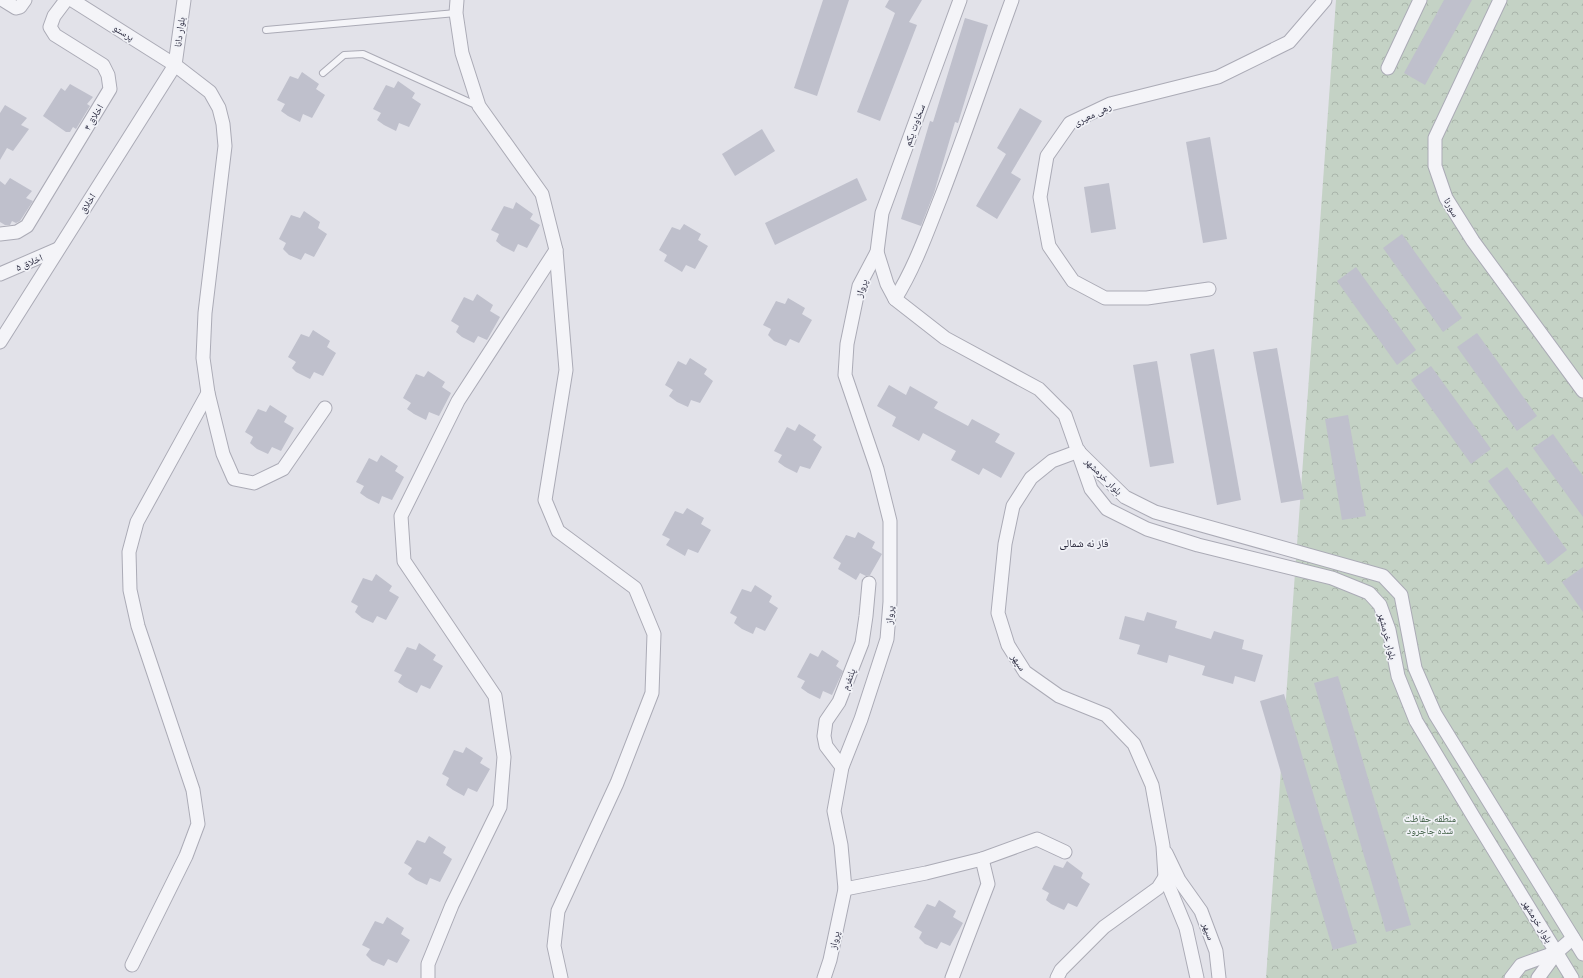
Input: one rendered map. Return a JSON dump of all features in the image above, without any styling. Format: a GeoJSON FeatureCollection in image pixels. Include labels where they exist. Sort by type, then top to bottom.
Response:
{"type":"FeatureCollection","features":[{"type":"Feature","properties":{"kind":"street"},"geometry":{"type":"LineString","coordinates":[[3,0],[16,8],[20,7],[24,0]]}},
{"type":"Feature","properties":{"kind":"street","name":"اخلاق ۴"},"geometry":{"type":"LineString","coordinates":[[0,234],[17,232],[27,226],[110,89],[108,74],[103,65],[55,35],[50,27],[54,16],[66,0]]}},
{"type":"Feature","properties":{"kind":"street","name":"پرستو"},"geometry":{"type":"LineString","coordinates":[[72,0],[175,65],[210,92],[219,108],[223,124],[225,146],[205,313],[203,358],[208,393],[223,454],[234,480],[254,483],[283,469],[324,408]]}},
{"type":"Feature","properties":{"kind":"street","name":"بلوار دانا"},"geometry":{"type":"LineString","coordinates":[[175,65],[184,0]]}},
{"type":"Feature","properties":{"kind":"street","name":"سخاوت یکم"},"geometry":{"type":"LineString","coordinates":[[877,252],[882,213],[960,0]]}},
{"type":"Feature","properties":{"kind":"street"},"geometry":{"type":"LineString","coordinates":[[896,299],[917,258],[949,175],[1012,0]]}},
{"type":"Feature","properties":{"kind":"street","name":"رهی معیری"},"geometry":{"type":"LineString","coordinates":[[1209,289],[1147,298],[1105,298],[1073,281],[1049,246],[1040,197],[1047,156],[1070,123],[1110,104],[1218,77],[1289,42],[1325,0]]}},
{"type":"Feature","properties":{"kind":"street"},"geometry":{"type":"LineString","coordinates":[[1388,68],[1420,0]]}},
{"type":"Feature","properties":{"kind":"street","name":"سورنا"},"geometry":{"type":"LineString","coordinates":[[1500,0],[1435,138],[1436,166],[1446,198],[1473,241],[1583,391]]}},
{"type":"Feature","properties":{"kind":"street"},"geometry":{"type":"LineString","coordinates":[[456,7],[462,53],[479,106],[542,194],[556,250],[566,370],[545,500],[558,530],[635,588],[654,634],[652,693],[616,783],[558,911],[554,946],[561,978]]}},
{"type":"Feature","properties":{"kind":"street","name":"اخلاق"},"geometry":{"type":"LineString","coordinates":[[0,342],[175,65]]}},
{"type":"Feature","properties":{"kind":"street","name":"اخلاق ۵"},"geometry":{"type":"LineString","coordinates":[[0,274],[58,249]]}},
{"type":"Feature","properties":{"kind":"street"},"geometry":{"type":"LineString","coordinates":[[428,978],[428,964],[452,905],[500,807],[504,757],[495,696],[404,561],[401,516],[458,401],[556,250]]}},
{"type":"Feature","properties":{"kind":"street","name":"بلوار خرمشهر"},"geometry":{"type":"LineString","coordinates":[[877,252],[887,284],[896,299],[945,338],[1039,389],[1065,415],[1091,488],[1107,509],[1147,529],[1205,547],[1332,578],[1369,593],[1380,605],[1389,630],[1398,676],[1416,721],[1572,978]]}},
{"type":"Feature","properties":{"kind":"street","name":"پرواز"},"geometry":{"type":"LineString","coordinates":[[824,978],[830,960],[846,889],[841,845],[834,811],[842,767],[861,719],[887,639],[890,602],[890,521],[877,469],[845,375],[848,344],[859,286],[877,252]]}},
{"type":"Feature","properties":{"kind":"street"},"geometry":{"type":"LineString","coordinates":[[132,965],[186,856],[198,824],[192,790],[138,626],[130,590],[129,552],[137,522],[208,393]]}},
{"type":"Feature","properties":{"kind":"street","name":"بلوار خرمشهر"},"geometry":{"type":"LineString","coordinates":[[1079,451],[1125,498],[1155,512],[1383,576],[1401,595],[1415,668],[1435,714],[1583,954]]}},
{"type":"Feature","properties":{"kind":"street","name":"سپهر"},"geometry":{"type":"LineString","coordinates":[[1079,451],[1052,461],[1032,478],[1013,506],[1005,544],[998,614],[1008,645],[1025,672],[1059,696],[1106,715],[1134,744],[1152,785],[1163,846],[1165,877],[1186,928],[1197,978]]}},
{"type":"Feature","properties":{"kind":"street","name":"پلتفرم"},"geometry":{"type":"LineString","coordinates":[[842,767],[826,746],[824,736],[826,721],[840,702],[862,643],[869,583]]}},
{"type":"Feature","properties":{"kind":"street"},"geometry":{"type":"LineString","coordinates":[[846,889],[926,873],[982,859],[1037,839],[1065,852]]}},
{"type":"Feature","properties":{"kind":"street","name":"سپهر"},"geometry":{"type":"LineString","coordinates":[[1163,846],[1179,880],[1202,911],[1216,951],[1220,978]]}},
{"type":"Feature","properties":{"kind":"street"},"geometry":{"type":"LineString","coordinates":[[952,978],[988,884],[982,859]]}},
{"type":"Feature","properties":{"kind":"street"},"geometry":{"type":"LineString","coordinates":[[1057,978],[1061,970],[1104,927],[1158,888],[1165,877]]}},
{"type":"Feature","properties":{"kind":"street"},"geometry":{"type":"LineString","coordinates":[[1538,978],[1557,952],[1573,938]]}},
{"type":"Feature","properties":{"kind":"street"},"geometry":{"type":"LineString","coordinates":[[1511,978],[1521,965],[1557,952]]}},
{"type":"Feature","properties":{"kind":"lane"},"geometry":{"type":"LineString","coordinates":[[266,30],[456,7]]}},
{"type":"Feature","properties":{"kind":"lane"},"geometry":{"type":"LineString","coordinates":[[323,73],[344,55],[363,54],[479,106]]}},
{"type":"Feature","properties":{"kind":"green space","name":"منطقه حفاظت شده جاجرود"},"geometry":{"type":"Polygon","coordinates":[[[1336,0],[1583,0],[1583,978],[1266,978],[1336,0]]]}},
{"type":"Feature","properties":{"kind":"building"},"geometry":{"type":"Polygon","coordinates":[[[823,0],[849,0],[817,96],[794,88],[823,0]]]}},
{"type":"Feature","properties":{"kind":"building"},"geometry":{"type":"Polygon","coordinates":[[[889,0],[922,0],[909,22],[917,25],[880,121],[857,112],[895,13],[885,7],[889,0]]]}},
{"type":"Feature","properties":{"kind":"building"},"geometry":{"type":"Polygon","coordinates":[[[1444,0],[1472,0],[1425,85],[1404,73],[1444,0]]]}},
{"type":"Feature","properties":{"kind":"building"},"geometry":{"type":"Polygon","coordinates":[[[965,18],[988,25],[958,123],[955,122],[934,193],[921,226],[901,219],[930,121],[933,122],[965,18]]]}},
{"type":"Feature","properties":{"kind":"building"},"geometry":{"type":"Polygon","coordinates":[[[302,72],[319,84],[316,89],[325,95],[312,118],[303,114],[300,122],[281,111],[285,104],[277,100],[290,76],[298,79],[302,72]]]}},
{"type":"Feature","properties":{"kind":"building"},"geometry":{"type":"Polygon","coordinates":[[[398,81],[415,93],[412,98],[421,104],[409,127],[399,123],[396,131],[377,120],[381,113],[373,109],[386,85],[394,88],[398,81]]]}},
{"type":"Feature","properties":{"kind":"building"},"geometry":{"type":"Polygon","coordinates":[[[70,84],[93,97],[87,104],[90,106],[76,129],[73,127],[70,132],[66,132],[43,116],[61,88],[65,91],[70,84]]]}},
{"type":"Feature","properties":{"kind":"building"},"geometry":{"type":"Polygon","coordinates":[[[5,105],[27,118],[21,125],[29,129],[13,151],[7,148],[0,160],[0,113],[5,105]]]}},
{"type":"Feature","properties":{"kind":"building"},"geometry":{"type":"Polygon","coordinates":[[[1020,108],[1042,121],[1011,173],[1021,179],[997,219],[976,206],[1006,154],[997,148],[1020,108]]]}},
{"type":"Feature","properties":{"kind":"building"},"geometry":{"type":"Polygon","coordinates":[[[762,129],[775,151],[735,176],[722,154],[762,129]]]}},
{"type":"Feature","properties":{"kind":"building"},"geometry":{"type":"Polygon","coordinates":[[[1210,137],[1227,239],[1203,243],[1186,142],[1210,137]]]}},
{"type":"Feature","properties":{"kind":"building"},"geometry":{"type":"Polygon","coordinates":[[[10,178],[32,191],[26,198],[33,201],[20,221],[16,223],[12,221],[10,225],[5,225],[0,222],[0,181],[5,185],[10,178]]]}},
{"type":"Feature","properties":{"kind":"building"},"geometry":{"type":"Polygon","coordinates":[[[857,178],[867,200],[775,245],[765,223],[857,178]]]}},
{"type":"Feature","properties":{"kind":"building"},"geometry":{"type":"Polygon","coordinates":[[[1109,183],[1116,229],[1091,233],[1084,187],[1109,183]]]}},
{"type":"Feature","properties":{"kind":"building"},"geometry":{"type":"Polygon","coordinates":[[[516,202],[533,214],[530,219],[540,225],[527,248],[518,244],[514,252],[496,241],[499,234],[491,230],[504,206],[513,209],[516,202]]]}},
{"type":"Feature","properties":{"kind":"building"},"geometry":{"type":"Polygon","coordinates":[[[304,211],[320,222],[318,228],[327,234],[314,257],[305,253],[301,260],[289,255],[283,249],[286,243],[279,239],[291,215],[300,218],[304,211]]]}},
{"type":"Feature","properties":{"kind":"building"},"geometry":{"type":"Polygon","coordinates":[[[684,224],[701,234],[698,240],[708,246],[695,269],[686,265],[682,272],[664,261],[667,255],[659,250],[672,227],[680,230],[684,224]]]}},
{"type":"Feature","properties":{"kind":"building"},"geometry":{"type":"Polygon","coordinates":[[[1402,234],[1462,318],[1443,332],[1383,248],[1402,234]]]}},
{"type":"Feature","properties":{"kind":"building"},"geometry":{"type":"Polygon","coordinates":[[[1356,267],[1416,350],[1397,365],[1337,281],[1356,267]]]}},
{"type":"Feature","properties":{"kind":"building"},"geometry":{"type":"Polygon","coordinates":[[[477,294],[493,305],[490,311],[500,317],[487,340],[478,336],[474,343],[456,332],[459,326],[451,321],[464,297],[473,301],[477,294]]]}},
{"type":"Feature","properties":{"kind":"building"},"geometry":{"type":"Polygon","coordinates":[[[788,298],[805,308],[802,314],[812,320],[799,343],[790,339],[786,346],[774,341],[768,335],[771,329],[763,325],[776,301],[785,304],[788,298]]]}},
{"type":"Feature","properties":{"kind":"building"},"geometry":{"type":"Polygon","coordinates":[[[313,330],[330,341],[327,347],[336,353],[323,376],[314,372],[310,379],[296,372],[292,368],[296,362],[288,357],[301,334],[309,337],[313,330]]]}},
{"type":"Feature","properties":{"kind":"building"},"geometry":{"type":"Polygon","coordinates":[[[1477,333],[1537,416],[1517,431],[1457,347],[1477,333]]]}},
{"type":"Feature","properties":{"kind":"building"},"geometry":{"type":"Polygon","coordinates":[[[1277,348],[1304,499],[1281,503],[1253,352],[1277,348]]]}},
{"type":"Feature","properties":{"kind":"building"},"geometry":{"type":"Polygon","coordinates":[[[1214,349],[1241,500],[1217,505],[1190,354],[1214,349]]]}},
{"type":"Feature","properties":{"kind":"building"},"geometry":{"type":"Polygon","coordinates":[[[690,358],[707,369],[704,374],[713,381],[700,403],[691,400],[688,407],[669,396],[673,390],[665,385],[678,361],[686,365],[690,358]]]}},
{"type":"Feature","properties":{"kind":"building"},"geometry":{"type":"Polygon","coordinates":[[[1157,361],[1174,463],[1150,467],[1133,365],[1157,361]]]}},
{"type":"Feature","properties":{"kind":"building"},"geometry":{"type":"Polygon","coordinates":[[[1431,366],[1491,449],[1471,464],[1411,380],[1431,366]]]}},
{"type":"Feature","properties":{"kind":"building"},"geometry":{"type":"Polygon","coordinates":[[[428,371],[445,382],[442,387],[451,393],[439,416],[429,412],[426,420],[407,409],[411,403],[403,398],[416,374],[424,377],[428,371]]]}},
{"type":"Feature","properties":{"kind":"building"},"geometry":{"type":"Polygon","coordinates":[[[889,385],[906,395],[910,386],[938,402],[934,408],[968,426],[972,419],[1000,434],[995,442],[1015,453],[1001,478],[983,468],[979,475],[951,460],[956,451],[923,433],[919,441],[892,426],[896,417],[877,406],[889,385]]]}},
{"type":"Feature","properties":{"kind":"building"},"geometry":{"type":"Polygon","coordinates":[[[270,405],[287,416],[284,422],[294,428],[281,451],[272,447],[268,454],[257,449],[250,443],[253,437],[245,432],[258,409],[266,412],[270,405]]]}},
{"type":"Feature","properties":{"kind":"building"},"geometry":{"type":"Polygon","coordinates":[[[1348,415],[1366,516],[1342,520],[1325,419],[1348,415]]]}},
{"type":"Feature","properties":{"kind":"building"},"geometry":{"type":"Polygon","coordinates":[[[799,424],[816,435],[813,440],[822,447],[810,469],[800,466],[797,473],[778,462],[782,455],[774,451],[787,427],[795,431],[799,424]]]}},
{"type":"Feature","properties":{"kind":"building"},"geometry":{"type":"Polygon","coordinates":[[[1553,434],[1583,476],[1583,517],[1533,448],[1553,434]]]}},
{"type":"Feature","properties":{"kind":"building"},"geometry":{"type":"Polygon","coordinates":[[[381,455],[398,466],[395,471],[404,477],[392,500],[382,496],[379,504],[360,493],[364,486],[356,482],[369,458],[377,462],[381,455]]]}},
{"type":"Feature","properties":{"kind":"building"},"geometry":{"type":"Polygon","coordinates":[[[1507,467],[1567,550],[1548,565],[1488,481],[1507,467]]]}},
{"type":"Feature","properties":{"kind":"building"},"geometry":{"type":"Polygon","coordinates":[[[687,508],[704,518],[701,524],[711,530],[698,553],[688,549],[685,556],[666,545],[670,539],[662,535],[675,511],[683,514],[687,508]]]}},
{"type":"Feature","properties":{"kind":"building"},"geometry":{"type":"Polygon","coordinates":[[[858,532],[875,542],[872,548],[882,554],[870,575],[866,576],[860,573],[856,580],[838,569],[841,563],[833,558],[846,535],[855,538],[858,532]]]}},
{"type":"Feature","properties":{"kind":"building"},"geometry":{"type":"Polygon","coordinates":[[[1583,567],[1583,612],[1562,582],[1583,567]]]}},
{"type":"Feature","properties":{"kind":"building"},"geometry":{"type":"Polygon","coordinates":[[[376,574],[392,586],[389,591],[399,597],[386,620],[377,616],[373,623],[362,618],[355,612],[358,606],[351,602],[363,578],[372,581],[376,574]]]}},
{"type":"Feature","properties":{"kind":"building"},"geometry":{"type":"Polygon","coordinates":[[[755,585],[772,596],[769,602],[778,608],[765,631],[756,627],[753,634],[734,623],[737,617],[730,613],[742,589],[751,592],[755,585]]]}},
{"type":"Feature","properties":{"kind":"building"},"geometry":{"type":"Polygon","coordinates":[[[1147,612],[1177,621],[1175,628],[1211,639],[1214,631],[1244,640],[1242,649],[1263,655],[1255,682],[1235,676],[1233,684],[1202,675],[1205,666],[1169,655],[1167,663],[1137,654],[1140,645],[1119,639],[1125,616],[1144,621],[1147,612]]]}},
{"type":"Feature","properties":{"kind":"building"},"geometry":{"type":"Polygon","coordinates":[[[419,643],[436,655],[433,660],[443,666],[430,689],[421,685],[417,693],[398,682],[402,675],[394,671],[407,647],[416,650],[419,643]]]}},
{"type":"Feature","properties":{"kind":"building"},"geometry":{"type":"Polygon","coordinates":[[[822,650],[839,661],[836,666],[843,671],[832,695],[823,691],[820,699],[801,688],[805,681],[797,677],[810,653],[818,657],[822,650]]]}},
{"type":"Feature","properties":{"kind":"building"},"geometry":{"type":"Polygon","coordinates":[[[1338,676],[1411,925],[1386,932],[1314,683],[1338,676]]]}},
{"type":"Feature","properties":{"kind":"building"},"geometry":{"type":"Polygon","coordinates":[[[1284,694],[1357,943],[1333,950],[1260,701],[1284,694]]]}},
{"type":"Feature","properties":{"kind":"building"},"geometry":{"type":"Polygon","coordinates":[[[466,747],[483,758],[480,763],[490,769],[477,792],[468,788],[464,796],[446,785],[449,778],[442,774],[454,750],[463,753],[466,747]]]}},
{"type":"Feature","properties":{"kind":"building"},"geometry":{"type":"Polygon","coordinates":[[[429,836],[446,847],[443,853],[452,859],[440,882],[430,878],[427,885],[408,874],[412,868],[404,863],[417,840],[425,843],[429,836]]]}},
{"type":"Feature","properties":{"kind":"building"},"geometry":{"type":"Polygon","coordinates":[[[1067,861],[1083,873],[1081,878],[1090,884],[1077,907],[1068,903],[1064,910],[1046,900],[1049,893],[1042,889],[1054,865],[1063,868],[1067,861]]]}},
{"type":"Feature","properties":{"kind":"building"},"geometry":{"type":"Polygon","coordinates":[[[939,900],[956,911],[953,917],[963,923],[950,946],[941,942],[937,949],[925,944],[919,938],[922,932],[914,927],[927,904],[935,907],[939,900]]]}},
{"type":"Feature","properties":{"kind":"building"},"geometry":{"type":"Polygon","coordinates":[[[387,917],[404,928],[401,934],[410,940],[397,963],[388,959],[384,966],[372,961],[366,955],[370,949],[362,945],[375,921],[383,924],[387,917]]]}},
{"type":"Feature","properties":{"kind":"district","name":"فاز نه شمالی"},"geometry":{"type":"Point","coordinates":[1084,543]}}]}
